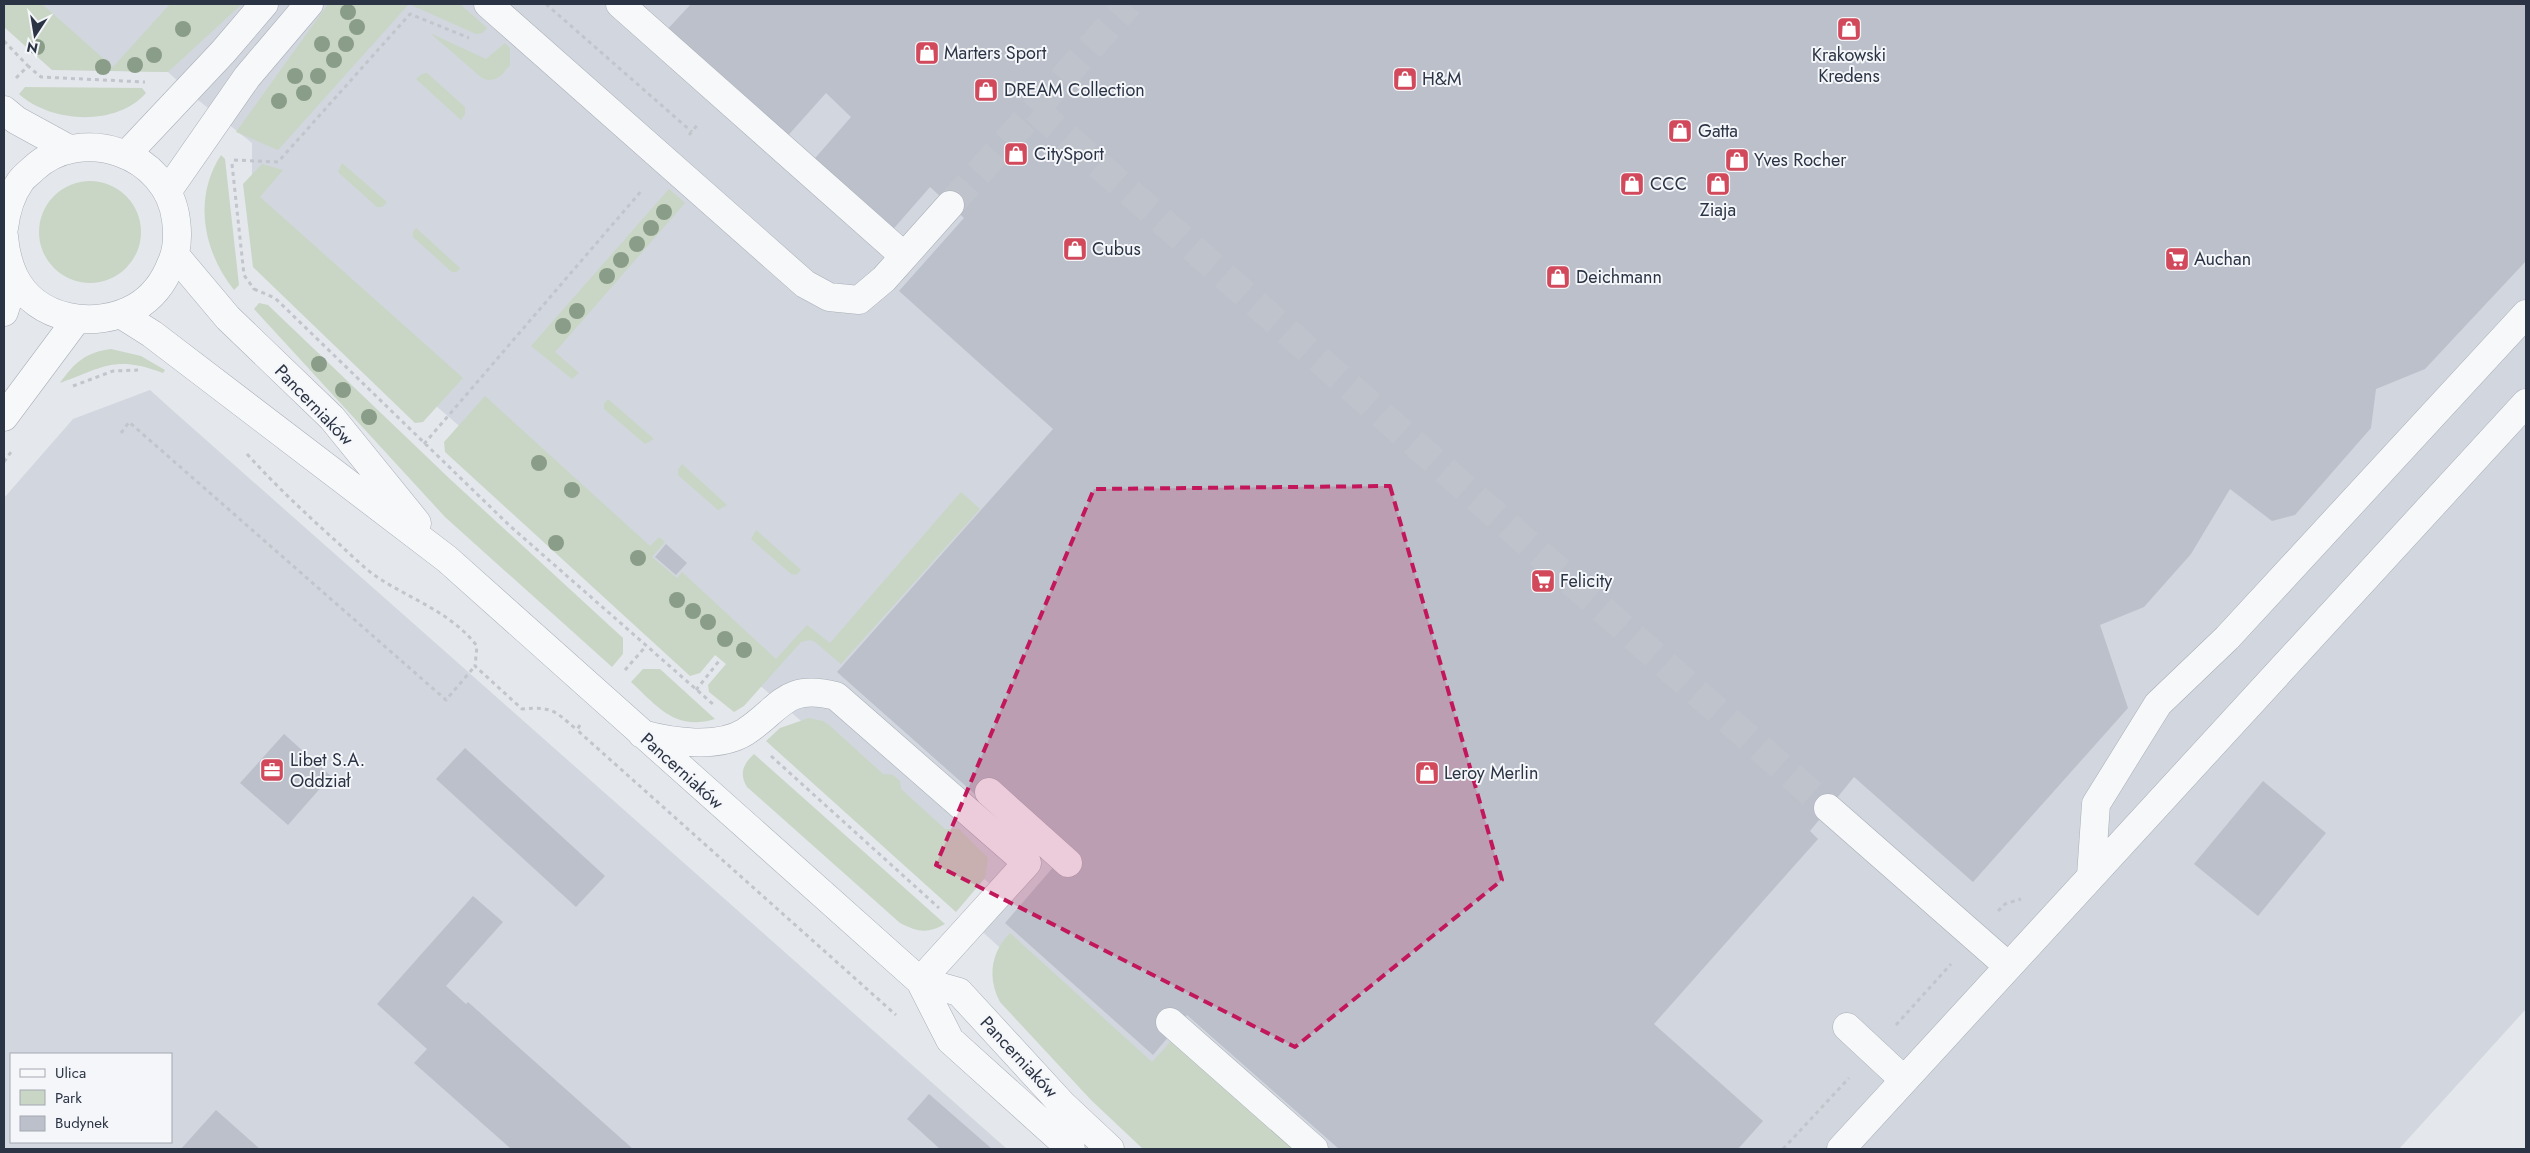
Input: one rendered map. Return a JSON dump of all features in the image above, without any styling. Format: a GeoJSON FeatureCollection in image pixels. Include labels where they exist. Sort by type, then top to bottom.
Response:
{"type":"FeatureCollection","features":[{"type":"Feature","properties":{"kind":"street"},"geometry":{"type":"LineString","coordinates":[[127,154],[223,52],[264,4]]}},
{"type":"Feature","properties":{"kind":"street"},"geometry":{"type":"LineString","coordinates":[[168,192],[246,77],[309,4]]}},
{"type":"Feature","properties":{"kind":"street"},"geometry":{"type":"LineString","coordinates":[[620,4],[904,256]]}},
{"type":"Feature","properties":{"kind":"street"},"geometry":{"type":"LineString","coordinates":[[496,11],[805,284],[829,297],[859,300],[884,279],[950,205]]}},
{"type":"Feature","properties":{"kind":"street"},"geometry":{"type":"LineString","coordinates":[[4,110],[16,120],[69,149]]}},
{"type":"Feature","properties":{"kind":"street"},"geometry":{"type":"LineString","coordinates":[[4,236],[6,255],[15,278],[31,297],[52,311],[77,319],[99,320],[122,315],[146,301],[164,280],[175,256],[178,234],[176,219],[168,192],[150,170],[127,154],[98,147],[69,149],[42,161],[20,181],[5,213]]}},
{"type":"Feature","properties":{"kind":"street","name":"Pancerniaków"},"geometry":{"type":"LineString","coordinates":[[175,256],[228,318],[332,418],[447,559]]}},
{"type":"Feature","properties":{"kind":"street"},"geometry":{"type":"LineString","coordinates":[[4,312],[15,278]]}},
{"type":"Feature","properties":{"kind":"street"},"geometry":{"type":"LineString","coordinates":[[2091,876],[2096,804],[2158,704],[2227,638],[2526,314]]}},
{"type":"Feature","properties":{"kind":"street","name":"Pancerniaków"},"geometry":{"type":"LineString","coordinates":[[122,315],[152,334],[447,559],[640,734],[920,981],[950,1040],[1071,1149]]}},
{"type":"Feature","properties":{"kind":"street"},"geometry":{"type":"LineString","coordinates":[[4,417],[77,319]]}},
{"type":"Feature","properties":{"kind":"street"},"geometry":{"type":"LineString","coordinates":[[1841,1149],[2526,403]]}},
{"type":"Feature","properties":{"kind":"street"},"geometry":{"type":"LineString","coordinates":[[640,734],[666,741],[694,742],[728,738],[744,732],[773,707],[795,694],[807,691],[836,696],[1027,863],[920,981]]}},
{"type":"Feature","properties":{"kind":"street"},"geometry":{"type":"LineString","coordinates":[[989,792],[1068,863]]}},
{"type":"Feature","properties":{"kind":"street"},"geometry":{"type":"LineString","coordinates":[[1828,808],[2008,966]]}},
{"type":"Feature","properties":{"kind":"street","name":"Pancerniaków"},"geometry":{"type":"LineString","coordinates":[[920,981],[959,992],[1062,1104],[1110,1149]]}},
{"type":"Feature","properties":{"kind":"street"},"geometry":{"type":"LineString","coordinates":[[1170,1022],[1314,1149]]}},
{"type":"Feature","properties":{"kind":"street"},"geometry":{"type":"LineString","coordinates":[[1847,1027],[1904,1080]]}},
{"type":"Feature","properties":{"kind":"path"},"geometry":{"type":"LineString","coordinates":[[546,4],[692,132]]}},
{"type":"Feature","properties":{"kind":"path"},"geometry":{"type":"LineString","coordinates":[[231,159],[278,162],[410,14],[482,43],[496,11]]}},
{"type":"Feature","properties":{"kind":"path"},"geometry":{"type":"LineString","coordinates":[[4,41],[28,66]]}},
{"type":"Feature","properties":{"kind":"path"},"geometry":{"type":"LineString","coordinates":[[424,444],[667,162],[721,95]]}},
{"type":"Feature","properties":{"kind":"path"},"geometry":{"type":"LineString","coordinates":[[254,289],[275,298],[510,526],[744,732],[944,913]]}},
{"type":"Feature","properties":{"kind":"path"},"geometry":{"type":"LineString","coordinates":[[121,432],[129,422],[446,700],[475,666],[477,646],[464,630],[439,611],[405,595],[373,574],[284,494],[244,451]]}},
{"type":"Feature","properties":{"kind":"path"},"geometry":{"type":"LineString","coordinates":[[696,690],[719,661]]}},
{"type":"Feature","properties":{"kind":"path"},"geometry":{"type":"LineString","coordinates":[[475,666],[522,709],[543,707],[554,710],[577,730]]}},
{"type":"Feature","properties":{"kind":"path"},"geometry":{"type":"LineString","coordinates":[[1784,1149],[2005,904],[2028,896]]}},
{"type":"Feature","properties":{"kind":"highlighted area"},"geometry":{"type":"Polygon","coordinates":[[[1390,486],[1502,880],[1295,1047],[936,865],[1094,489],[1390,486]]]}},
{"type":"Feature","properties":{"kind":"shaded area","name":"Felicity"},"geometry":{"type":"Polygon","coordinates":[[[4,4],[2526,4],[2526,1009],[2399,1149],[1220,1149],[963,914],[990,884],[252,247],[252,143],[198,100],[168,72],[72,70],[4,4]]]}},
{"type":"Feature","properties":{"kind":"shaded area"},"geometry":{"type":"Polygon","coordinates":[[[150,390],[1007,1149],[4,1149],[4,498],[73,419],[150,390]]]}},
{"type":"Feature","properties":{"kind":"green space"},"geometry":{"type":"Polygon","coordinates":[[[4,4],[42,4],[113,67],[170,4],[242,4],[168,72],[52,70],[4,27],[4,4]]]}},
{"type":"Feature","properties":{"kind":"green space"},"geometry":{"type":"Polygon","coordinates":[[[328,4],[409,4],[278,150],[236,132],[328,4]]]}},
{"type":"Feature","properties":{"kind":"green space"},"geometry":{"type":"Polygon","coordinates":[[[409,4],[460,4],[487,28],[483,33],[476,34],[409,4]]]}},
{"type":"Feature","properties":{"kind":"green space"},"geometry":{"type":"Polygon","coordinates":[[[430,33],[486,59],[505,43],[510,48],[510,65],[498,78],[487,80],[482,78],[430,33]]]}},
{"type":"Feature","properties":{"kind":"green space"},"geometry":{"type":"Polygon","coordinates":[[[427,73],[465,107],[465,114],[461,120],[416,79],[422,74],[427,73]]]}},
{"type":"Feature","properties":{"kind":"green space"},"geometry":{"type":"Polygon","coordinates":[[[25,87],[142,88],[146,93],[133,104],[118,112],[101,116],[83,117],[48,111],[32,104],[19,94],[25,87]]]}},
{"type":"Feature","properties":{"kind":"green space"},"geometry":{"type":"Polygon","coordinates":[[[221,155],[225,159],[239,285],[234,290],[223,275],[215,258],[205,224],[207,189],[212,172],[221,155]]]}},
{"type":"Feature","properties":{"kind":"green space"},"geometry":{"type":"Polygon","coordinates":[[[342,163],[387,202],[382,207],[377,207],[338,172],[342,163]]]}},
{"type":"Feature","properties":{"kind":"green space"},"geometry":{"type":"Polygon","coordinates":[[[262,164],[283,170],[260,197],[463,378],[423,422],[415,423],[253,267],[243,184],[262,164]]]}},
{"type":"Feature","properties":{"kind":"green space"},"geometry":{"type":"Polygon","coordinates":[[[90,181],[110,185],[126,196],[137,212],[141,232],[137,252],[126,268],[110,279],[90,283],[70,279],[54,268],[43,252],[39,232],[43,212],[54,196],[70,185],[90,181]]]}},
{"type":"Feature","properties":{"kind":"green space"},"geometry":{"type":"Polygon","coordinates":[[[669,189],[685,203],[555,352],[579,373],[572,379],[531,346],[669,189]]]}},
{"type":"Feature","properties":{"kind":"green space"},"geometry":{"type":"Polygon","coordinates":[[[416,228],[460,268],[457,272],[452,272],[413,237],[413,232],[416,228]]]}},
{"type":"Feature","properties":{"kind":"green space"},"geometry":{"type":"Polygon","coordinates":[[[259,303],[268,305],[451,480],[623,638],[623,654],[612,667],[445,517],[254,309],[259,303]]]}},
{"type":"Feature","properties":{"kind":"green space"},"geometry":{"type":"Polygon","coordinates":[[[111,349],[141,356],[165,370],[163,373],[133,365],[110,365],[60,383],[81,360],[94,353],[111,349]]]}},
{"type":"Feature","properties":{"kind":"green space"},"geometry":{"type":"Polygon","coordinates":[[[485,396],[650,546],[659,537],[665,542],[652,557],[677,578],[682,572],[776,659],[807,625],[830,643],[961,492],[980,509],[841,664],[815,642],[811,640],[801,642],[744,706],[734,712],[709,692],[708,685],[726,664],[715,655],[700,673],[690,676],[445,452],[444,442],[485,396]]]}},
{"type":"Feature","properties":{"kind":"green space"},"geometry":{"type":"Polygon","coordinates":[[[608,399],[654,439],[645,444],[604,409],[604,404],[608,399]]]}},
{"type":"Feature","properties":{"kind":"green space"},"geometry":{"type":"Polygon","coordinates":[[[682,464],[727,505],[718,510],[678,475],[678,470],[682,464]]]}},
{"type":"Feature","properties":{"kind":"green space"},"geometry":{"type":"Polygon","coordinates":[[[756,530],[801,570],[796,575],[791,574],[751,539],[756,530]]]}},
{"type":"Feature","properties":{"kind":"green space"},"geometry":{"type":"Polygon","coordinates":[[[643,669],[660,669],[715,719],[689,722],[678,719],[659,708],[631,682],[643,669]]]}},
{"type":"Feature","properties":{"kind":"green space"},"geometry":{"type":"Polygon","coordinates":[[[809,718],[823,721],[829,725],[883,774],[893,775],[900,781],[901,789],[945,829],[959,829],[988,858],[985,878],[956,912],[766,741],[780,728],[809,718]]]}},
{"type":"Feature","properties":{"kind":"green space"},"geometry":{"type":"Polygon","coordinates":[[[754,754],[945,924],[922,931],[900,923],[747,787],[743,778],[743,769],[754,754]]]}},
{"type":"Feature","properties":{"kind":"green space"},"geometry":{"type":"Polygon","coordinates":[[[1010,933],[1152,1062],[1172,1040],[1297,1149],[1143,1149],[1091,1100],[1000,1002],[993,984],[993,966],[999,948],[1010,933]]]}},
{"type":"Feature","properties":{"kind":"building","name":"Felicity"},"geometry":{"type":"Polygon","coordinates":[[[691,4],[2526,4],[2526,261],[2425,369],[2376,389],[2371,428],[2295,515],[2272,521],[2230,489],[2191,554],[2144,607],[2100,625],[2128,708],[1973,882],[1854,777],[1810,831],[1818,839],[1654,1024],[1763,1121],[1738,1149],[1339,1149],[1187,1015],[1153,1055],[1005,923],[1055,865],[837,672],[1053,429],[899,291],[964,218],[930,187],[889,234],[810,164],[851,117],[826,93],[784,140],[664,33],[691,4]]]}},
{"type":"Feature","properties":{"kind":"building"},"geometry":{"type":"Polygon","coordinates":[[[666,544],[687,563],[676,575],[655,557],[666,544]]]}},
{"type":"Feature","properties":{"kind":"building"},"geometry":{"type":"Polygon","coordinates":[[[284,734],[331,776],[288,825],[240,783],[284,734]]]}},
{"type":"Feature","properties":{"kind":"building"},"geometry":{"type":"Polygon","coordinates":[[[465,748],[605,876],[576,907],[436,779],[465,748]]]}},
{"type":"Feature","properties":{"kind":"building"},"geometry":{"type":"Polygon","coordinates":[[[2263,781],[2326,833],[2258,916],[2194,864],[2263,781]]]}},
{"type":"Feature","properties":{"kind":"building"},"geometry":{"type":"Polygon","coordinates":[[[473,896],[503,922],[446,986],[466,1004],[468,1002],[633,1149],[511,1149],[414,1063],[427,1049],[377,1004],[473,896]]]}},
{"type":"Feature","properties":{"kind":"building"},"geometry":{"type":"Polygon","coordinates":[[[929,1094],[992,1149],[940,1149],[907,1119],[929,1094]]]}},
{"type":"Feature","properties":{"kind":"building"},"geometry":{"type":"Polygon","coordinates":[[[216,1110],[260,1149],[181,1149],[216,1110]]]}},
{"type":"Feature","properties":{"kind":"tunnel"},"geometry":{"type":"LineString","coordinates":[[950,205],[1129,4]]}},
{"type":"Feature","properties":{"kind":"tunnel"},"geometry":{"type":"LineString","coordinates":[[1035,109],[1828,808]]}},
{"type":"Feature","properties":{"kind":"place","name":"Krakowski Kredens"},"geometry":{"type":"Point","coordinates":[1849,29]}},
{"type":"Feature","properties":{"kind":"place","name":"Marters Sport"},"geometry":{"type":"Point","coordinates":[927,53]}},
{"type":"Feature","properties":{"kind":"place","name":"H&M"},"geometry":{"type":"Point","coordinates":[1405,79]}},
{"type":"Feature","properties":{"kind":"place","name":"DREAM Collection"},"geometry":{"type":"Point","coordinates":[986,90]}},
{"type":"Feature","properties":{"kind":"place","name":"Gatta"},"geometry":{"type":"Point","coordinates":[1680,131]}},
{"type":"Feature","properties":{"kind":"place","name":"CitySport"},"geometry":{"type":"Point","coordinates":[1016,154]}},
{"type":"Feature","properties":{"kind":"place","name":"Yves Rocher"},"geometry":{"type":"Point","coordinates":[1737,160]}},
{"type":"Feature","properties":{"kind":"place","name":"CCC"},"geometry":{"type":"Point","coordinates":[1632,184]}},
{"type":"Feature","properties":{"kind":"place","name":"Ziaja"},"geometry":{"type":"Point","coordinates":[1718,184]}},
{"type":"Feature","properties":{"kind":"place","name":"Cubus"},"geometry":{"type":"Point","coordinates":[1075,249]}},
{"type":"Feature","properties":{"kind":"place","name":"Auchan"},"geometry":{"type":"Point","coordinates":[2177,259]}},
{"type":"Feature","properties":{"kind":"place","name":"Deichmann"},"geometry":{"type":"Point","coordinates":[1558,277]}},
{"type":"Feature","properties":{"kind":"place","name":"Felicity"},"geometry":{"type":"Point","coordinates":[1543,581]}},
{"type":"Feature","properties":{"kind":"place","name":"Libet S.A. Oddział"},"geometry":{"type":"Point","coordinates":[272,770]}},
{"type":"Feature","properties":{"kind":"place","name":"Leroy Merlin"},"geometry":{"type":"Point","coordinates":[1427,773]}}]}
